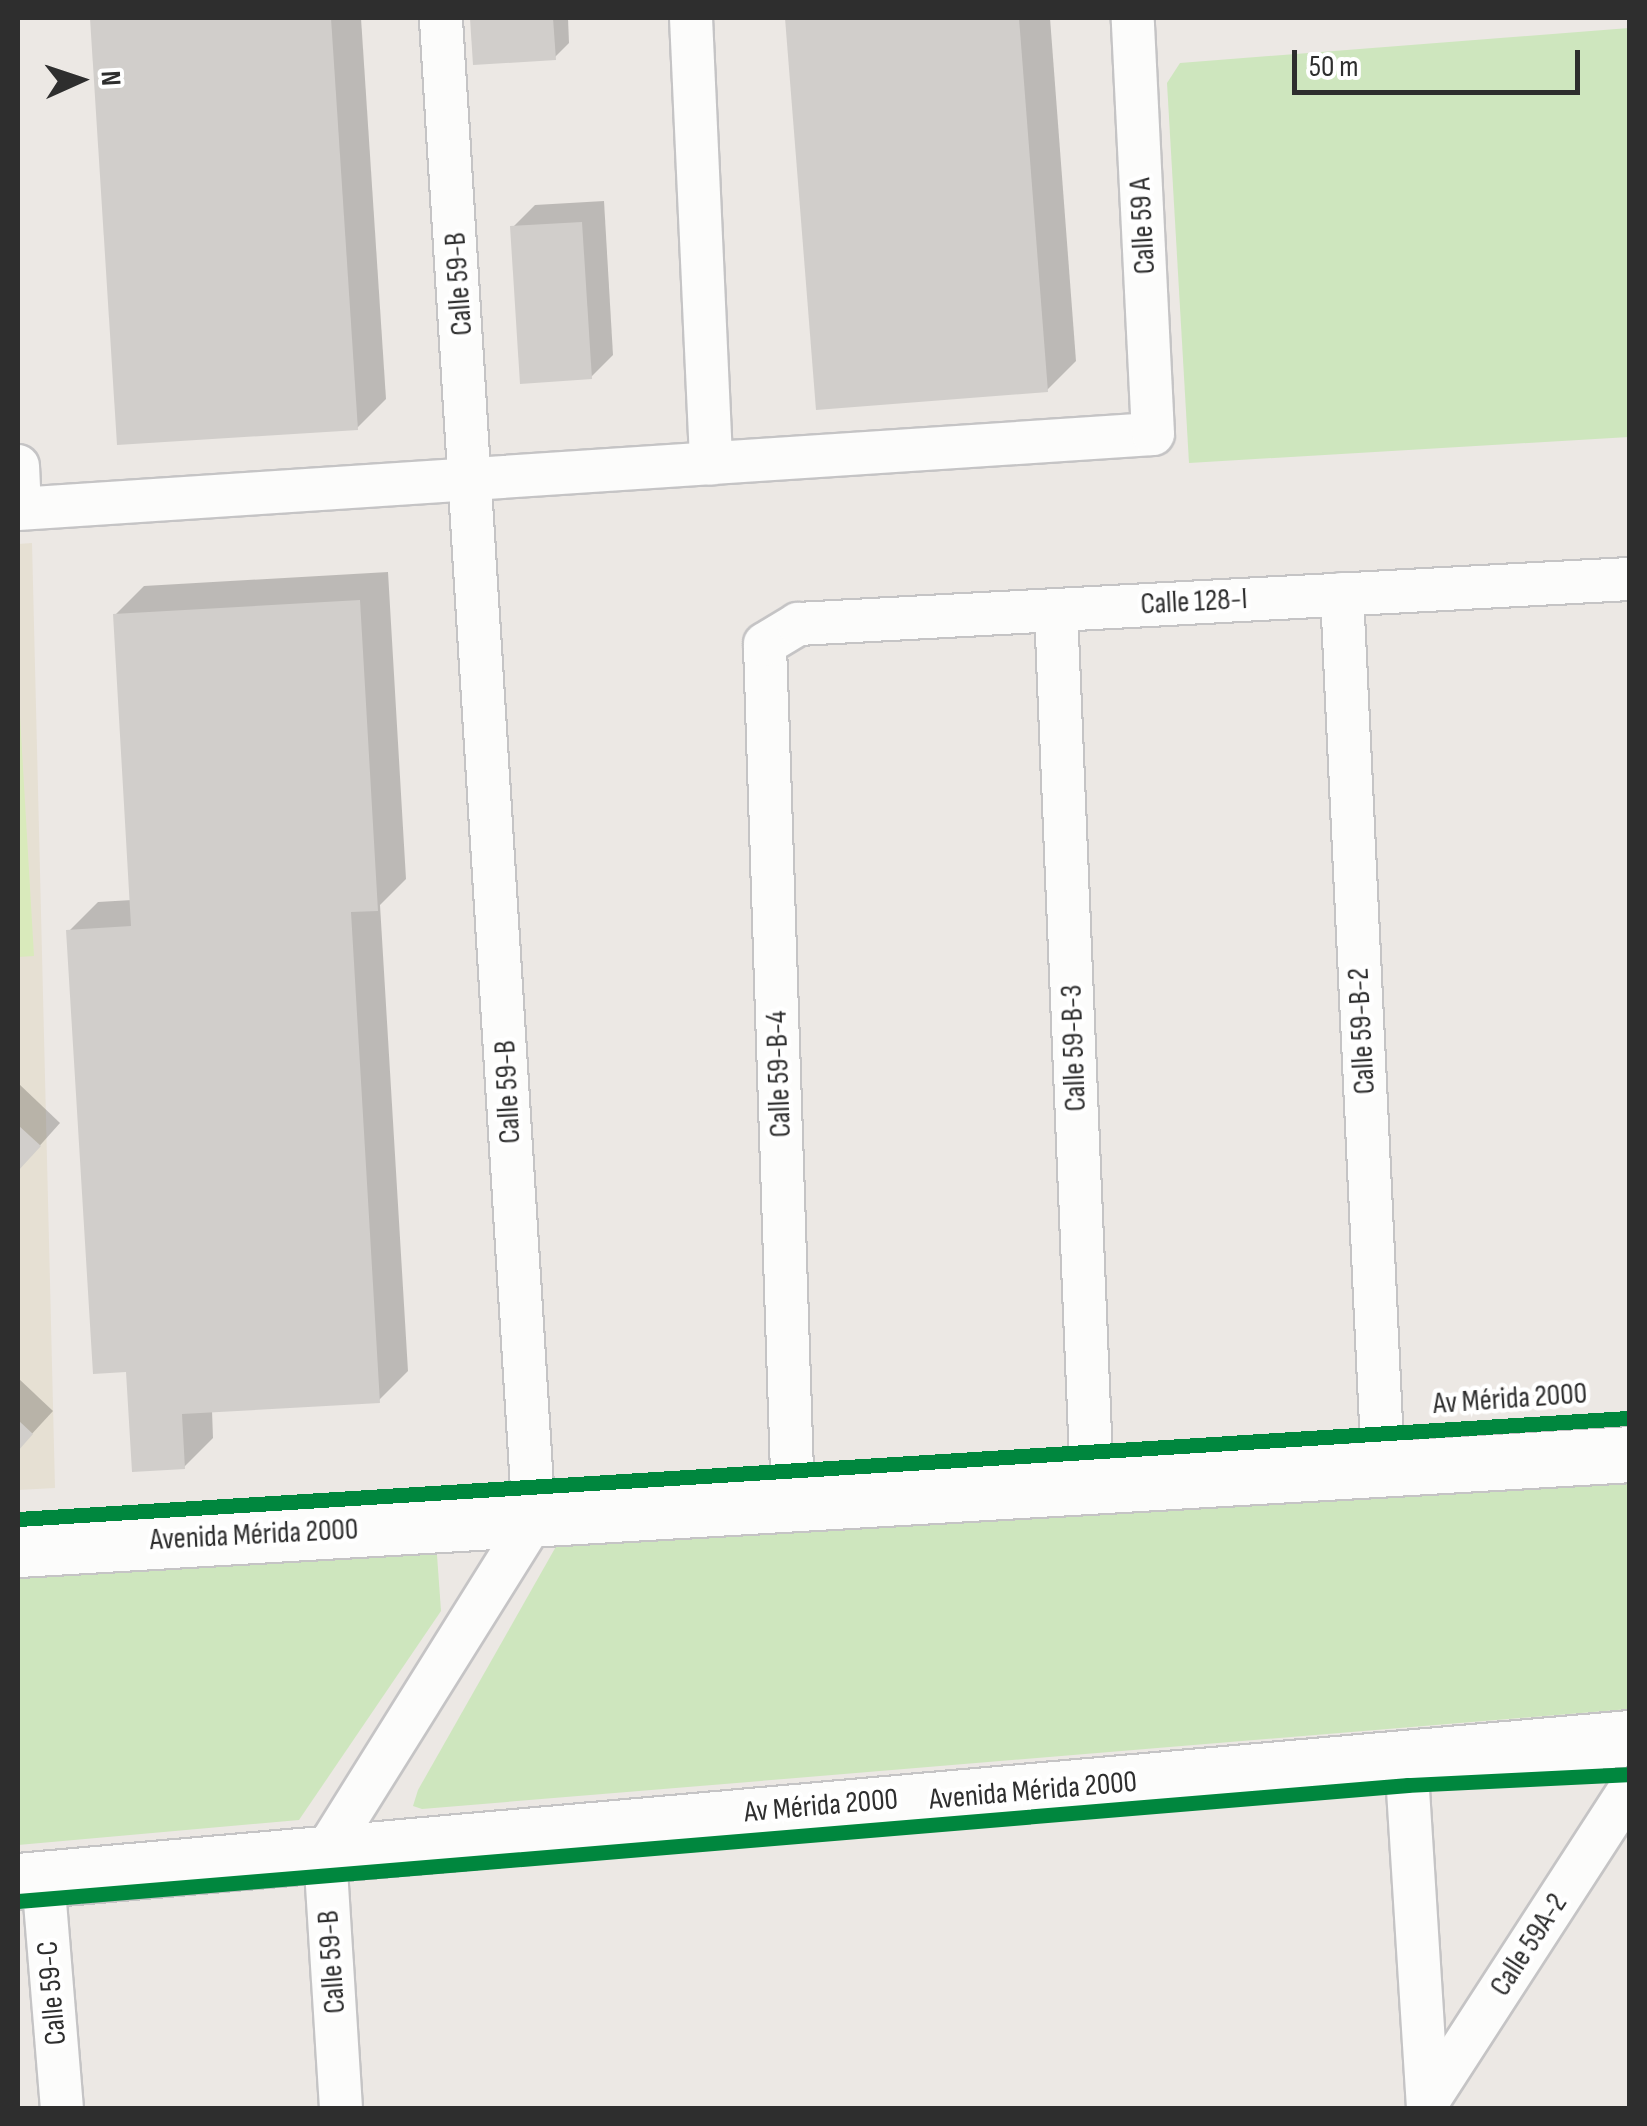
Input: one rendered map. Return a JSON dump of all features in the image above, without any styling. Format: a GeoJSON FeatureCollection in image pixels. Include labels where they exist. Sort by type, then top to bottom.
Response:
{"type":"FeatureCollection","features":[{"type":"Feature","properties":{"kind":"main road","name":"Avenida Mérida 2000"},"geometry":{"type":"LineString","coordinates":[[18,1550],[1630,1454]]}},
{"type":"Feature","properties":{"kind":"main road","name":"Avenida Mérida 2000"},"geometry":{"type":"LineString","coordinates":[[30,1880],[1630,1738]]}},
{"type":"Feature","properties":{"kind":"street","name":"Calle 59-B"},"geometry":{"type":"LineString","coordinates":[[441,18],[534,1519]]}},
{"type":"Feature","properties":{"kind":"street"},"geometry":{"type":"LineString","coordinates":[[18,466],[19,508],[710,464],[691,18]]}},
{"type":"Feature","properties":{"kind":"street","name":"Calle 59 A"},"geometry":{"type":"LineString","coordinates":[[710,464],[1153,434],[1133,18]]}},
{"type":"Feature","properties":{"kind":"street","name":"Calle 128-I"},"geometry":{"type":"LineString","coordinates":[[765,644],[798,624],[1630,579]]}},
{"type":"Feature","properties":{"kind":"street","name":"Calle 59-B-2"},"geometry":{"type":"LineString","coordinates":[[1342,594],[1383,1468]]}},
{"type":"Feature","properties":{"kind":"street","name":"Calle 59-B-3"},"geometry":{"type":"LineString","coordinates":[[1056,610],[1092,1486]]}},
{"type":"Feature","properties":{"kind":"street","name":"Calle 59-B-4"},"geometry":{"type":"LineString","coordinates":[[765,644],[793,1504]]}},
{"type":"Feature","properties":{"kind":"street"},"geometry":{"type":"LineString","coordinates":[[325,1854],[534,1519]]}},
{"type":"Feature","properties":{"kind":"street","name":"Calle 59A-2"},"geometry":{"type":"LineString","coordinates":[[1406,1758],[1428,2105]]}},
{"type":"Feature","properties":{"kind":"street","name":"Calle 59A-2"},"geometry":{"type":"LineString","coordinates":[[1428,2105],[1630,1789]]}},
{"type":"Feature","properties":{"kind":"street","name":"Calle 59-B"},"geometry":{"type":"LineString","coordinates":[[325,1854],[341,2108]]}},
{"type":"Feature","properties":{"kind":"street","name":"Calle 59-C"},"geometry":{"type":"LineString","coordinates":[[30,1880],[62,2108]]}},
{"type":"Feature","properties":{"kind":"shaded area"},"geometry":{"type":"Polygon","coordinates":[[[32,543],[55,1488],[18,1490],[18,544],[32,543]]]}},
{"type":"Feature","properties":{"kind":"green space"},"geometry":{"type":"Polygon","coordinates":[[[1629,28],[1629,437],[1189,463],[1167,83],[1180,63],[1629,28]]]}},
{"type":"Feature","properties":{"kind":"green space"},"geometry":{"type":"Polygon","coordinates":[[[18,682],[34,956],[18,957],[18,682]]]}},
{"type":"Feature","properties":{"kind":"green space"},"geometry":{"type":"Polygon","coordinates":[[[1629,1475],[1629,1709],[422,1809],[413,1806],[418,1790],[558,1543],[1629,1475]]]}},
{"type":"Feature","properties":{"kind":"green space"},"geometry":{"type":"Polygon","coordinates":[[[436,1541],[441,1611],[299,1820],[18,1845],[18,1567],[436,1541]]]}},
{"type":"Feature","properties":{"kind":"building"},"geometry":{"type":"Polygon","coordinates":[[[90,18],[331,18],[358,430],[117,445],[90,18]]]}},
{"type":"Feature","properties":{"kind":"building"},"geometry":{"type":"Polygon","coordinates":[[[470,18],[553,18],[556,60],[473,65],[470,18]]]}},
{"type":"Feature","properties":{"kind":"building"},"geometry":{"type":"Polygon","coordinates":[[[785,18],[1019,18],[1048,392],[816,410],[785,18]]]}},
{"type":"Feature","properties":{"kind":"building"},"geometry":{"type":"Polygon","coordinates":[[[582,222],[592,379],[520,384],[510,226],[582,222]]]}},
{"type":"Feature","properties":{"kind":"building"},"geometry":{"type":"Polygon","coordinates":[[[360,600],[378,911],[351,912],[380,1403],[182,1414],[185,1469],[132,1472],[126,1372],[93,1374],[66,930],[131,926],[113,614],[360,600]]]}},
{"type":"Feature","properties":{"kind":"building"},"geometry":{"type":"Polygon","coordinates":[[[18,1125],[41,1146],[18,1171],[18,1125]]]}},
{"type":"Feature","properties":{"kind":"building"},"geometry":{"type":"Polygon","coordinates":[[[18,1420],[33,1434],[18,1451],[18,1420]]]}},
{"type":"Feature","properties":{"kind":"cycle path","name":"Av Mérida 2000"},"geometry":{"type":"LineString","coordinates":[[18,1519],[1630,1418]]}},
{"type":"Feature","properties":{"kind":"cycle path","name":"Av Mérida 2000"},"geometry":{"type":"LineString","coordinates":[[18,1901],[1408,1785],[1630,1774]]}}]}
